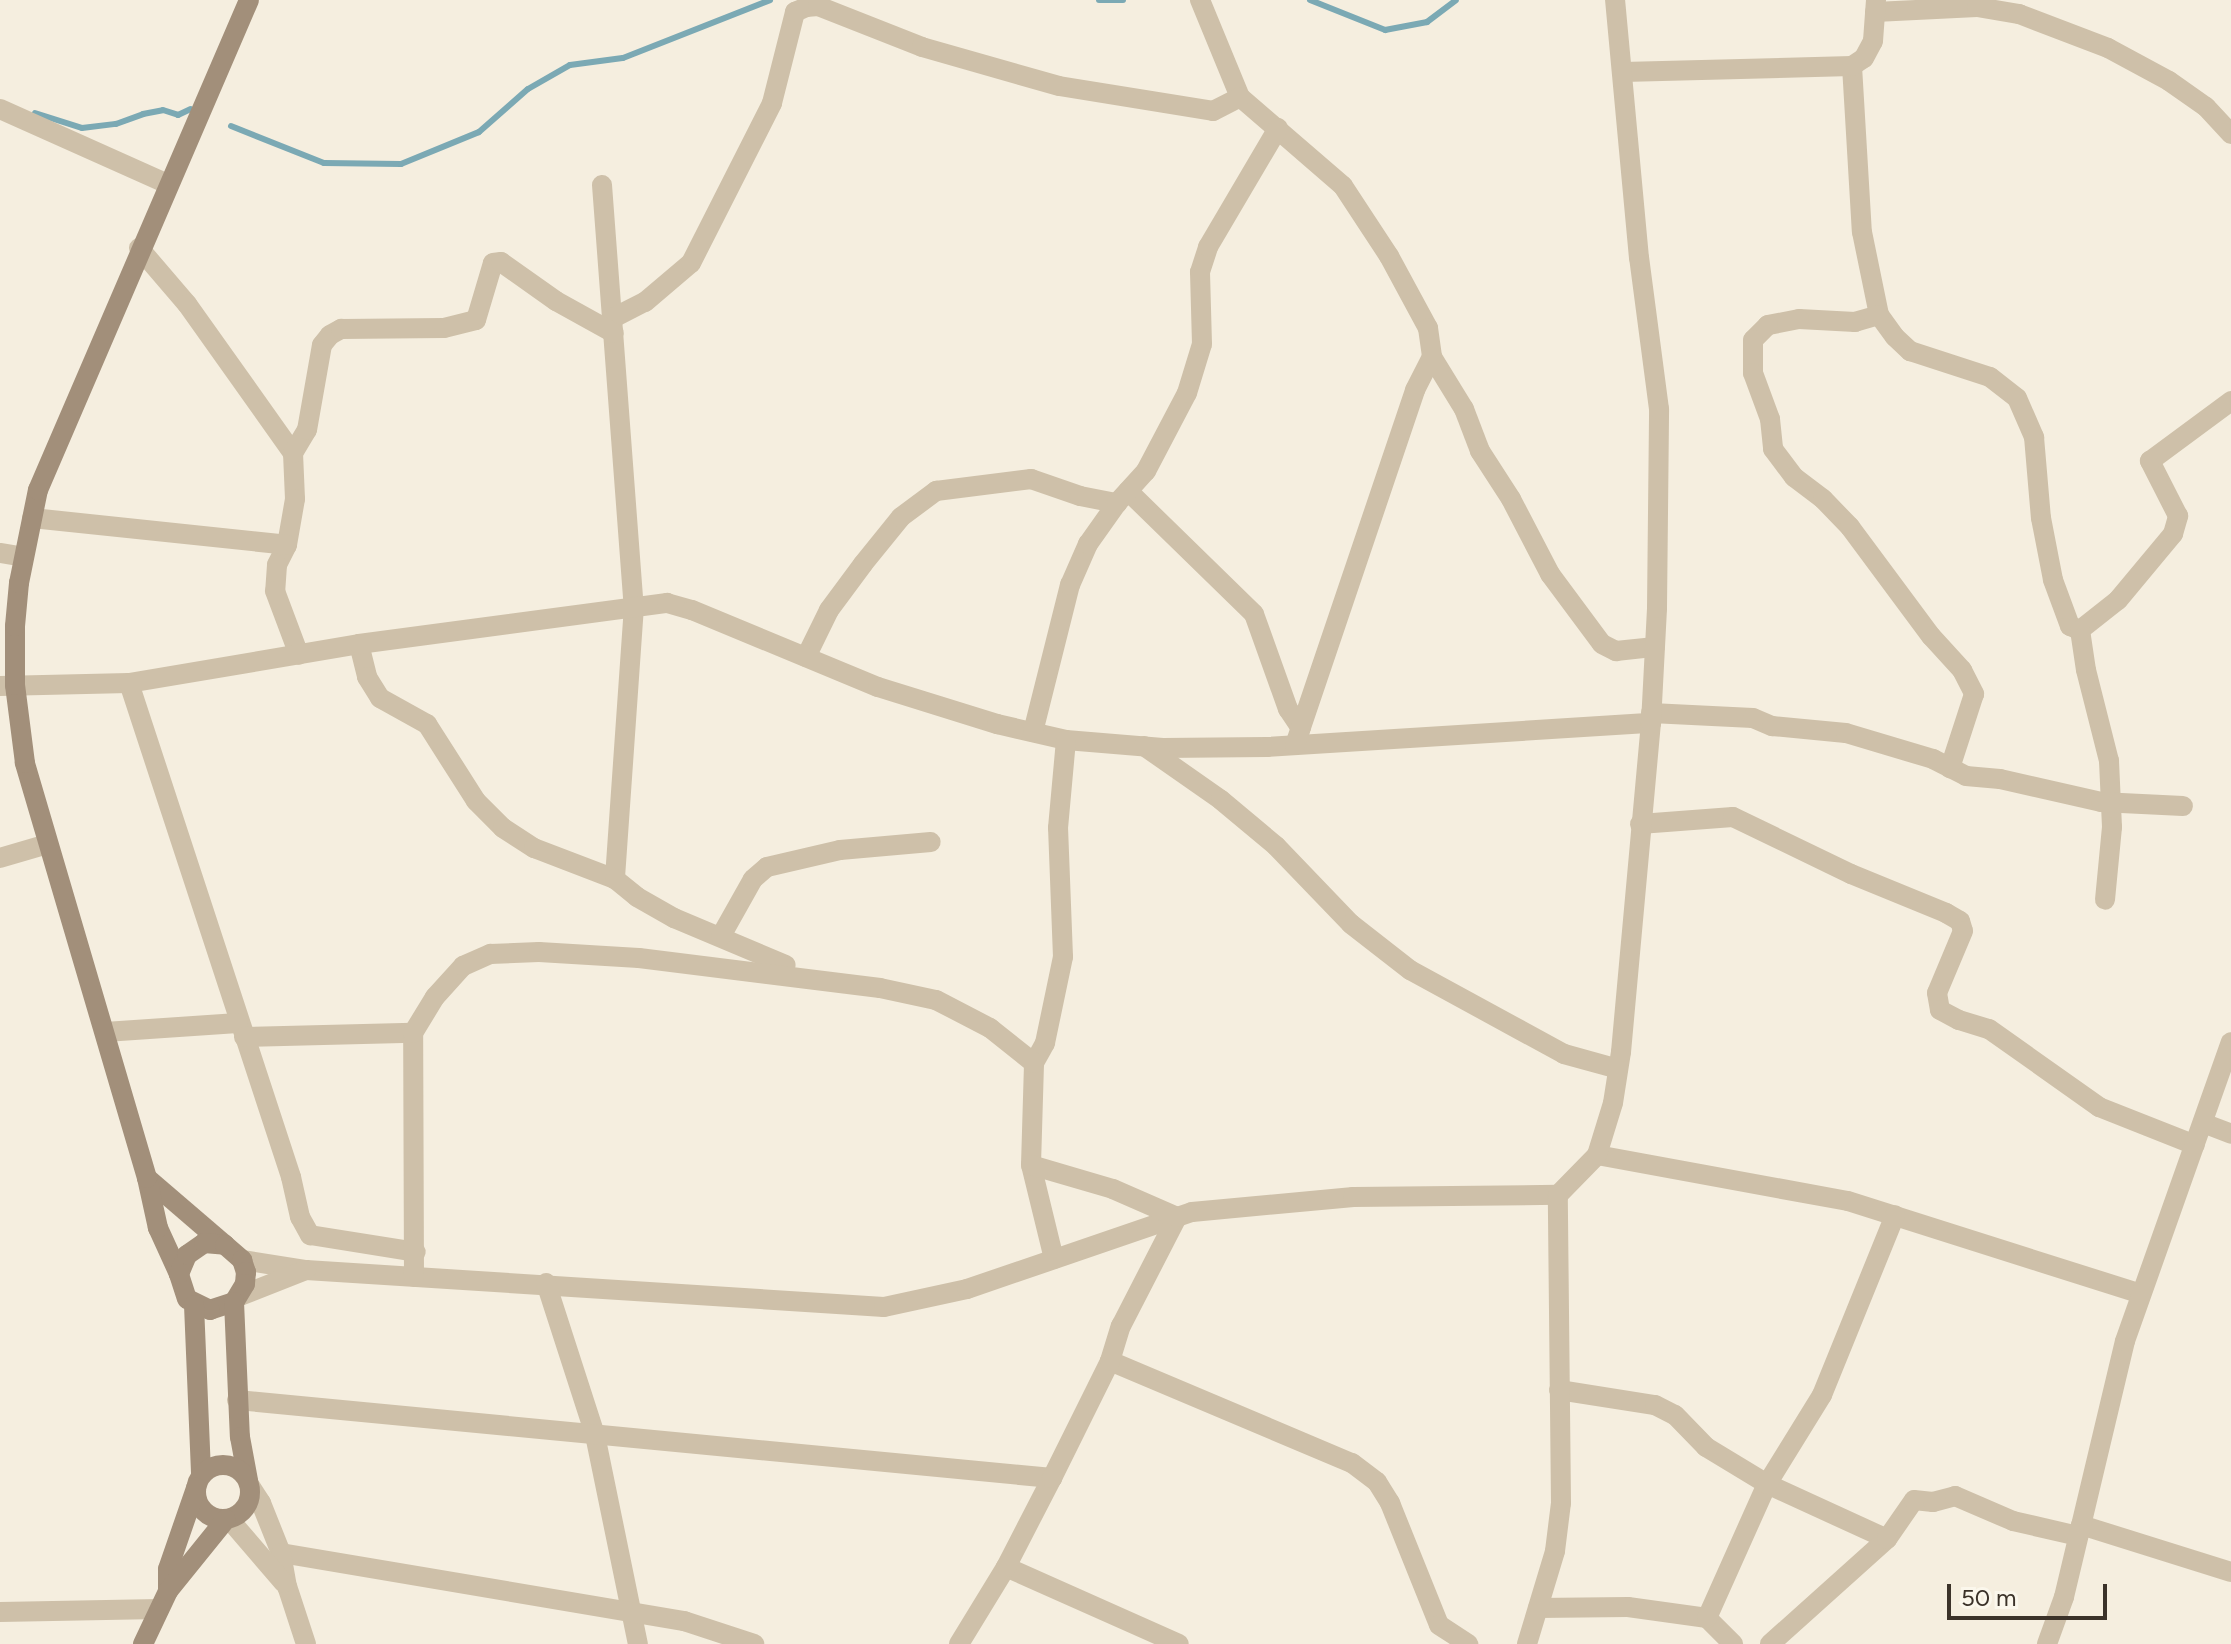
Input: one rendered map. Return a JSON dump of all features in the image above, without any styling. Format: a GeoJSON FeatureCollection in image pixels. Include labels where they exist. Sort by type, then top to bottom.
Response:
{"type":"FeatureCollection","features":[{"type":"Feature","properties":{"kind":"main road"},"geometry":{"type":"LineString","coordinates":[[237,1299],[219,1310],[194,1305],[182,1291],[179,1274],[158,1228],[147,1178],[25,763],[8,686],[24,557],[38,490],[139,248],[249,0]]}},
{"type":"Feature","properties":{"kind":"main road"},"geometry":{"type":"LineString","coordinates":[[143,1644],[164,1600],[228,1519],[242,1512],[249,1500],[237,1400],[237,1299],[246,1272],[242,1260],[147,1178]]}},
{"type":"Feature","properties":{"kind":"main road"},"geometry":{"type":"LineString","coordinates":[[179,1274],[187,1255],[204,1243],[225,1245]]}},
{"type":"Feature","properties":{"kind":"main road"},"geometry":{"type":"LineString","coordinates":[[194,1305],[199,1479],[196,1497],[202,1509],[212,1517],[228,1519]]}},
{"type":"Feature","properties":{"kind":"main road"},"geometry":{"type":"LineString","coordinates":[[164,1600],[168,1569],[199,1479],[216,1465],[226,1464],[235,1467],[249,1483]]}},
{"type":"Feature","properties":{"kind":"street"},"geometry":{"type":"LineString","coordinates":[[1200,0],[1240,97],[1343,186],[1389,256],[1428,328],[1432,357],[1464,409],[1480,451],[1511,499],[1550,574],[1582,620],[1602,644],[1616,651],[1655,647]]}},
{"type":"Feature","properties":{"kind":"street"},"geometry":{"type":"LineString","coordinates":[[1527,1644],[1555,1551],[1561,1503],[1558,1195],[1597,1155],[1613,1103],[1651,718],[1655,647],[1659,409],[1639,258],[1615,0]]}},
{"type":"Feature","properties":{"kind":"street"},"geometry":{"type":"LineString","coordinates":[[613,326],[691,263],[772,103],[791,6],[818,6],[922,47],[1059,86],[1213,111],[1240,97]]}},
{"type":"Feature","properties":{"kind":"street"},"geometry":{"type":"LineString","coordinates":[[1623,72],[1852,66],[1864,58],[1873,41],[1876,6],[1977,7],[2033,19],[2108,48],[2169,81],[2206,107],[2231,134]]}},
{"type":"Feature","properties":{"kind":"street"},"geometry":{"type":"LineString","coordinates":[[1852,66],[1862,232],[1879,315],[1910,351],[1990,377],[2017,398],[2034,437],[2041,518],[2053,580],[2070,626],[2080,630]]}},
{"type":"Feature","properties":{"kind":"street"},"geometry":{"type":"LineString","coordinates":[[2,114],[168,184]]}},
{"type":"Feature","properties":{"kind":"street"},"geometry":{"type":"LineString","coordinates":[[1033,732],[1070,585],[1088,544],[1122,497],[1146,471],[1187,393],[1202,344],[1200,272],[1208,247],[1278,128]]}},
{"type":"Feature","properties":{"kind":"street"},"geometry":{"type":"LineString","coordinates":[[602,185],[634,606],[615,879]]}},
{"type":"Feature","properties":{"kind":"street"},"geometry":{"type":"LineString","coordinates":[[139,248],[187,304],[293,453],[295,499],[287,545],[277,565],[275,591],[299,655]]}},
{"type":"Feature","properties":{"kind":"street"},"geometry":{"type":"LineString","coordinates":[[293,453],[307,430],[322,345],[330,335],[341,329],[444,328],[476,320],[493,263],[501,262],[556,301],[613,326]]}},
{"type":"Feature","properties":{"kind":"street"},"geometry":{"type":"LineString","coordinates":[[1879,315],[1855,322],[1799,319],[1768,325],[1753,340],[1753,373],[1770,419],[1773,449],[1794,477],[1823,499],[1850,527],[1931,636],[1962,670],[1974,694],[1950,768]]}},
{"type":"Feature","properties":{"kind":"street"},"geometry":{"type":"LineString","coordinates":[[1298,736],[1415,390],[1432,357]]}},
{"type":"Feature","properties":{"kind":"street"},"geometry":{"type":"LineString","coordinates":[[2080,630],[2118,600],[2173,534],[2178,516],[2150,461],[2231,401]]}},
{"type":"Feature","properties":{"kind":"street"},"geometry":{"type":"LineString","coordinates":[[806,657],[829,610],[901,517],[936,491],[1031,479],[1080,496],[1122,497],[1254,614],[1298,736]]}},
{"type":"Feature","properties":{"kind":"street"},"geometry":{"type":"LineString","coordinates":[[32,518],[287,545]]}},
{"type":"Feature","properties":{"kind":"street"},"geometry":{"type":"LineString","coordinates":[[0,553],[24,557]]}},
{"type":"Feature","properties":{"kind":"street"},"geometry":{"type":"LineString","coordinates":[[8,686],[129,683],[359,644],[667,603],[692,610],[878,687],[1066,740],[1144,746],[1651,718],[1753,718],[1772,726],[1846,733],[1933,759],[1966,776],[2113,802],[2183,806]]}},
{"type":"Feature","properties":{"kind":"street"},"geometry":{"type":"LineString","coordinates":[[2080,630],[2086,670],[2109,761],[2113,802],[2105,900]]}},
{"type":"Feature","properties":{"kind":"street"},"geometry":{"type":"LineString","coordinates":[[359,644],[367,677],[380,698],[427,724],[476,801],[503,828],[534,848],[615,879],[637,897],[674,918],[819,978]]}},
{"type":"Feature","properties":{"kind":"street"},"geometry":{"type":"LineString","coordinates":[[129,683],[291,1177],[300,1217],[310,1235],[416,1252]]}},
{"type":"Feature","properties":{"kind":"street"},"geometry":{"type":"LineString","coordinates":[[1054,1259],[1031,1165],[1034,1063],[1045,1043],[1063,957],[1058,828],[1066,740]]}},
{"type":"Feature","properties":{"kind":"street"},"geometry":{"type":"LineString","coordinates":[[1144,746],[1232,809],[1276,846],[1351,924],[1410,970],[1564,1054],[1618,1069]]}},
{"type":"Feature","properties":{"kind":"street"},"geometry":{"type":"LineString","coordinates":[[1640,824],[1733,817],[1851,874],[1960,921],[1963,931],[1937,993],[1940,1010],[1959,1020],[1989,1029],[2099,1107],[2195,1145]]}},
{"type":"Feature","properties":{"kind":"street"},"geometry":{"type":"LineString","coordinates":[[721,936],[753,879],[767,867],[840,850],[931,842]]}},
{"type":"Feature","properties":{"kind":"street"},"geometry":{"type":"LineString","coordinates":[[0,858],[48,844]]}},
{"type":"Feature","properties":{"kind":"street"},"geometry":{"type":"LineString","coordinates":[[414,1277],[413,1033],[435,997],[463,966],[490,954],[539,952],[639,958],[819,978],[936,1000],[990,1028],[1034,1063]]}},
{"type":"Feature","properties":{"kind":"street"},"geometry":{"type":"LineString","coordinates":[[105,1032],[241,1030],[413,1033]]}},
{"type":"Feature","properties":{"kind":"street"},"geometry":{"type":"LineString","coordinates":[[2047,1644],[2064,1597],[2125,1341],[2231,1042]]}},
{"type":"Feature","properties":{"kind":"street"},"geometry":{"type":"LineString","coordinates":[[2203,1123],[2231,1134]]}},
{"type":"Feature","properties":{"kind":"street"},"geometry":{"type":"LineString","coordinates":[[1597,1155],[1848,1201],[2141,1294]]}},
{"type":"Feature","properties":{"kind":"street"},"geometry":{"type":"LineString","coordinates":[[1031,1165],[1113,1189],[1177,1217]]}},
{"type":"Feature","properties":{"kind":"street"},"geometry":{"type":"LineString","coordinates":[[242,1260],[306,1270],[884,1307],[967,1289],[1192,1212],[1353,1197],[1558,1195]]}},
{"type":"Feature","properties":{"kind":"street"},"geometry":{"type":"LineString","coordinates":[[1707,1618],[1767,1484],[1822,1395],[1895,1215]]}},
{"type":"Feature","properties":{"kind":"street"},"geometry":{"type":"LineString","coordinates":[[959,1644],[1006,1567],[1052,1478],[1110,1361],[1121,1326],[1177,1217]]}},
{"type":"Feature","properties":{"kind":"street"},"geometry":{"type":"LineString","coordinates":[[237,1299],[306,1270]]}},
{"type":"Feature","properties":{"kind":"street"},"geometry":{"type":"LineString","coordinates":[[546,1283],[595,1435],[634,1612],[638,1644]]}},
{"type":"Feature","properties":{"kind":"street"},"geometry":{"type":"LineString","coordinates":[[1110,1361],[1352,1463],[1377,1482],[1390,1503],[1439,1625],[1468,1644]]}},
{"type":"Feature","properties":{"kind":"street"},"geometry":{"type":"LineString","coordinates":[[1559,1390],[1655,1405],[1675,1415],[1706,1447],[1767,1484],[1887,1539]]}},
{"type":"Feature","properties":{"kind":"street"},"geometry":{"type":"LineString","coordinates":[[237,1400],[1052,1478]]}},
{"type":"Feature","properties":{"kind":"street"},"geometry":{"type":"LineString","coordinates":[[249,1483],[261,1503],[281,1553],[287,1586],[306,1644]]}},
{"type":"Feature","properties":{"kind":"street"},"geometry":{"type":"LineString","coordinates":[[1770,1644],[1887,1539],[1914,1500],[1933,1502],[1955,1496],[2013,1521],[2079,1531],[2231,1572]]}},
{"type":"Feature","properties":{"kind":"street"},"geometry":{"type":"LineString","coordinates":[[228,1519],[287,1586]]}},
{"type":"Feature","properties":{"kind":"street"},"geometry":{"type":"LineString","coordinates":[[281,1553],[684,1621],[754,1644]]}},
{"type":"Feature","properties":{"kind":"street"},"geometry":{"type":"LineString","coordinates":[[1006,1567],[1179,1644]]}},
{"type":"Feature","properties":{"kind":"street"},"geometry":{"type":"LineString","coordinates":[[0,1612],[164,1600]]}},
{"type":"Feature","properties":{"kind":"street"},"geometry":{"type":"LineString","coordinates":[[1538,1608],[1628,1607],[1707,1618],[1733,1644]]}},
{"type":"Feature","properties":{"kind":"waterway"},"geometry":{"type":"LineString","coordinates":[[231,126],[324,163],[401,164],[479,132],[528,89],[570,65],[623,58],[770,0]]}},
{"type":"Feature","properties":{"kind":"waterway"},"geometry":{"type":"LineString","coordinates":[[1099,0],[1123,0]]}},
{"type":"Feature","properties":{"kind":"waterway"},"geometry":{"type":"LineString","coordinates":[[1310,0],[1385,30],[1427,22],[1456,0]]}},
{"type":"Feature","properties":{"kind":"waterway"},"geometry":{"type":"LineString","coordinates":[[35,113],[82,128],[116,124],[163,110],[178,115],[191,109]]}}]}
